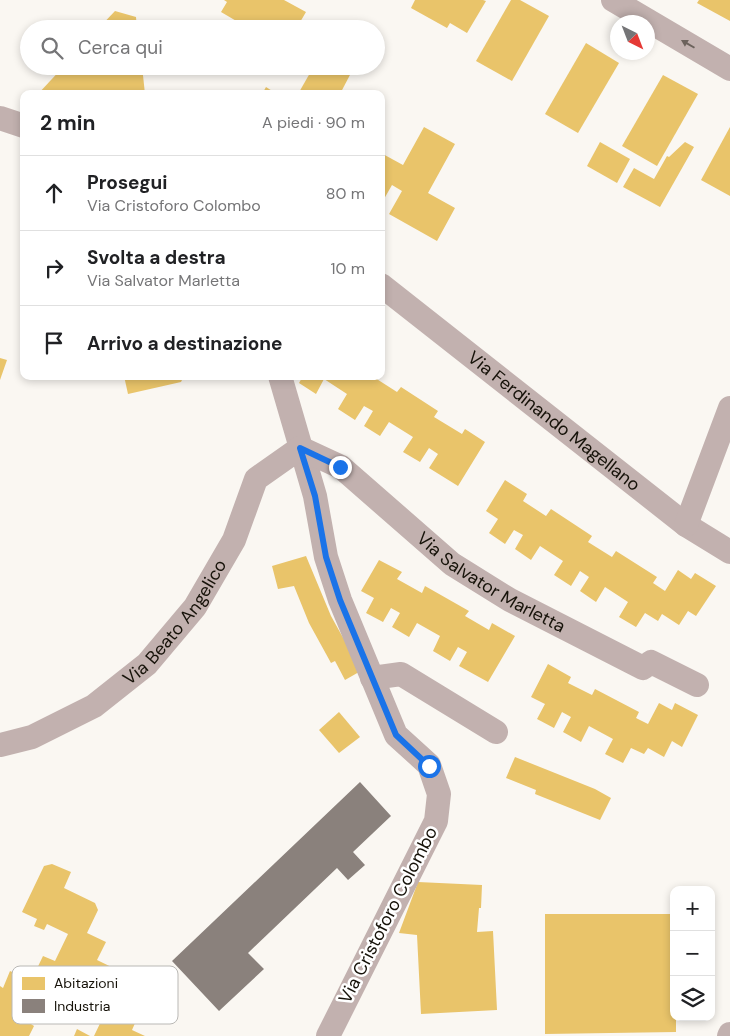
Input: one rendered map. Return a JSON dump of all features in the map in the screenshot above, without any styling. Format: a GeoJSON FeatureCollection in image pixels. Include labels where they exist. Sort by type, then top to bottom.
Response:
{"type":"FeatureCollection","features":[{"type":"Feature","properties":{"kind":"street"},"geometry":{"type":"LineString","coordinates":[[612,0],[730,69]]}},
{"type":"Feature","properties":{"kind":"street"},"geometry":{"type":"LineString","coordinates":[[0,118],[20,125]]}},
{"type":"Feature","properties":{"kind":"street","name":"Via Ferdinando Magellano"},"geometry":{"type":"LineString","coordinates":[[385,288],[686,525],[730,552]]}},
{"type":"Feature","properties":{"kind":"street","name":"Via Cristoforo Colombo"},"geometry":{"type":"LineString","coordinates":[[281,380],[315,496],[326,557],[340,600],[396,735],[429,766],[439,794],[436,821],[328,1036]]}},
{"type":"Feature","properties":{"kind":"street"},"geometry":{"type":"LineString","coordinates":[[686,525],[730,408]]}},
{"type":"Feature","properties":{"kind":"street","name":"Via Salvator Marletta"},"geometry":{"type":"LineString","coordinates":[[300,448],[340,467],[452,564],[510,600],[642,668],[652,662],[697,685]]}},
{"type":"Feature","properties":{"kind":"street","name":"Via Beato Angelico"},"geometry":{"type":"LineString","coordinates":[[0,745],[32,736],[94,706],[147,664],[195,607],[234,540],[256,479],[300,448]]}},
{"type":"Feature","properties":{"kind":"street"},"geometry":{"type":"LineString","coordinates":[[372,678],[401,674],[496,732]]}},
{"type":"Feature","properties":{"kind":"building: Abitazioni"},"geometry":{"type":"Polygon","coordinates":[[[224,0],[284,0],[306,12],[301,20],[235,20],[221,12],[227,2],[224,0]]]}},
{"type":"Feature","properties":{"kind":"building: Abitazioni"},"geometry":{"type":"Polygon","coordinates":[[[415,0],[486,1],[467,33],[450,23],[447,28],[411,8],[415,0]]]}},
{"type":"Feature","properties":{"kind":"building: Abitazioni"},"geometry":{"type":"Polygon","coordinates":[[[511,0],[520,0],[549,16],[512,81],[476,61],[511,0]]]}},
{"type":"Feature","properties":{"kind":"building: Abitazioni"},"geometry":{"type":"Polygon","coordinates":[[[699,0],[730,0],[730,21],[697,3],[699,0]]]}},
{"type":"Feature","properties":{"kind":"building: Abitazioni"},"geometry":{"type":"Polygon","coordinates":[[[115,11],[136,17],[136,20],[106,20],[115,11]]]}},
{"type":"Feature","properties":{"kind":"building: Abitazioni"},"geometry":{"type":"Polygon","coordinates":[[[586,43],[610,58],[610,60],[619,63],[578,133],[545,114],[586,43]]]}},
{"type":"Feature","properties":{"kind":"building: Abitazioni"},"geometry":{"type":"Polygon","coordinates":[[[56,75],[143,75],[145,90],[42,90],[56,75]]]}},
{"type":"Feature","properties":{"kind":"building: Abitazioni"},"geometry":{"type":"Polygon","coordinates":[[[309,75],[350,75],[342,90],[300,90],[309,75]]]}},
{"type":"Feature","properties":{"kind":"building: Abitazioni"},"geometry":{"type":"Polygon","coordinates":[[[663,75],[698,94],[657,166],[622,146],[663,75]]]}},
{"type":"Feature","properties":{"kind":"building: Abitazioni"},"geometry":{"type":"Polygon","coordinates":[[[424,127],[455,144],[428,193],[455,208],[437,241],[389,214],[402,191],[392,185],[385,197],[385,155],[403,165],[424,127]]]}},
{"type":"Feature","properties":{"kind":"building: Abitazioni"},"geometry":{"type":"Polygon","coordinates":[[[730,127],[730,196],[701,180],[730,127]]]}},
{"type":"Feature","properties":{"kind":"building: Abitazioni"},"geometry":{"type":"Polygon","coordinates":[[[600,142],[630,159],[617,183],[587,166],[600,142]]]}},
{"type":"Feature","properties":{"kind":"building: Abitazioni"},"geometry":{"type":"Polygon","coordinates":[[[685,142],[694,147],[660,207],[623,187],[634,168],[654,179],[667,156],[669,157],[685,142]]]}},
{"type":"Feature","properties":{"kind":"building: Abitazioni"},"geometry":{"type":"Polygon","coordinates":[[[0,358],[7,360],[0,380],[0,358]]]}},
{"type":"Feature","properties":{"kind":"building: Abitazioni"},"geometry":{"type":"Polygon","coordinates":[[[125,380],[182,380],[181,382],[128,394],[125,380]]]}},
{"type":"Feature","properties":{"kind":"building: Abitazioni"},"geometry":{"type":"Polygon","coordinates":[[[301,380],[323,380],[316,394],[299,383],[301,380]]]}},
{"type":"Feature","properties":{"kind":"building: Abitazioni"},"geometry":{"type":"Polygon","coordinates":[[[326,380],[378,380],[397,392],[401,387],[438,411],[434,417],[462,434],[465,429],[485,442],[458,486],[429,468],[438,454],[429,448],[420,462],[403,452],[413,437],[389,422],[380,436],[364,426],[373,411],[364,406],[355,420],[338,409],[347,394],[326,380]]]}},
{"type":"Feature","properties":{"kind":"building: Abitazioni"},"geometry":{"type":"Polygon","coordinates":[[[505,480],[527,494],[523,501],[546,516],[551,509],[592,536],[588,542],[612,557],[616,551],[657,577],[653,583],[665,591],[678,570],[691,579],[695,573],[716,586],[696,616],[688,611],[679,625],[662,614],[658,621],[645,613],[636,627],[619,617],[628,602],[605,587],[596,602],[580,591],[589,577],[580,571],[571,586],[554,575],[563,561],[540,546],[531,560],[515,549],[523,535],[514,530],[505,544],[489,533],[498,519],[486,511],[505,480]]]}},
{"type":"Feature","properties":{"kind":"building: Abitazioni"},"geometry":{"type":"Polygon","coordinates":[[[306,556],[331,616],[351,652],[359,672],[345,680],[335,661],[331,663],[309,623],[294,586],[278,589],[272,566],[306,556]]]}},
{"type":"Feature","properties":{"kind":"building: Abitazioni"},"geometry":{"type":"Polygon","coordinates":[[[379,560],[402,572],[397,579],[422,593],[425,586],[469,611],[465,616],[489,630],[492,623],[515,636],[488,682],[459,666],[467,652],[458,647],[450,661],[433,651],[440,636],[417,623],[409,637],[392,627],[400,613],[391,608],[383,622],[366,613],[374,598],[361,591],[379,560]]]}},
{"type":"Feature","properties":{"kind":"building: Abitazioni"},"geometry":{"type":"Polygon","coordinates":[[[548,664],[571,677],[568,683],[592,695],[595,689],[639,712],[636,718],[648,724],[659,703],[672,710],[675,703],[698,715],[682,747],[672,741],[664,757],[648,748],[644,754],[631,748],[623,763],[605,754],[613,739],[589,726],[581,742],[563,732],[571,717],[562,712],[554,728],[537,719],[545,704],[531,697],[548,664]]]}},
{"type":"Feature","properties":{"kind":"building: Abitazioni"},"geometry":{"type":"Polygon","coordinates":[[[339,712],[360,737],[339,753],[319,730],[339,712]]]}},
{"type":"Feature","properties":{"kind":"building: Abitazioni"},"geometry":{"type":"Polygon","coordinates":[[[515,757],[595,789],[611,798],[600,820],[535,794],[536,790],[506,778],[515,757]]]}},
{"type":"Feature","properties":{"kind":"building: Abitazioni"},"geometry":{"type":"Polygon","coordinates":[[[52,864],[71,872],[64,888],[95,903],[98,910],[87,933],[106,942],[97,960],[109,966],[38,966],[43,956],[55,961],[68,934],[47,924],[44,930],[34,926],[37,919],[22,912],[44,866],[52,864]]]}},
{"type":"Feature","properties":{"kind":"building: Abitazioni"},"geometry":{"type":"Polygon","coordinates":[[[418,882],[482,885],[477,932],[493,931],[497,1010],[421,1014],[417,935],[399,933],[418,882]]]}},
{"type":"Feature","properties":{"kind":"building: Abitazioni"},"geometry":{"type":"Polygon","coordinates":[[[545,914],[670,914],[670,1021],[676,1021],[676,1032],[545,1034],[545,914]]]}},
{"type":"Feature","properties":{"kind":"building: Abitazioni"},"geometry":{"type":"Polygon","coordinates":[[[10,971],[12,972],[12,1024],[31,1024],[34,1026],[29,1036],[0,1036],[0,986],[3,988],[10,971]]]}},
{"type":"Feature","properties":{"kind":"building: Abitazioni"},"geometry":{"type":"Polygon","coordinates":[[[100,1024],[135,1024],[132,1030],[145,1036],[94,1036],[100,1024]]]}},
{"type":"Feature","properties":{"kind":"building: Abitazioni"},"geometry":{"type":"Polygon","coordinates":[[[77,1029],[90,1036],[74,1036],[77,1029]]]}},
{"type":"Feature","properties":{"kind":"building: Industria"},"geometry":{"type":"Polygon","coordinates":[[[360,782],[391,816],[353,852],[365,865],[348,880],[337,868],[248,953],[264,969],[219,1011],[172,961],[360,782]]]}},
{"type":"Feature","properties":{"kind":"route"},"geometry":{"type":"LineString","coordinates":[[340,467],[300,448],[315,496],[326,557],[340,600],[396,735],[429,766]]}}]}
